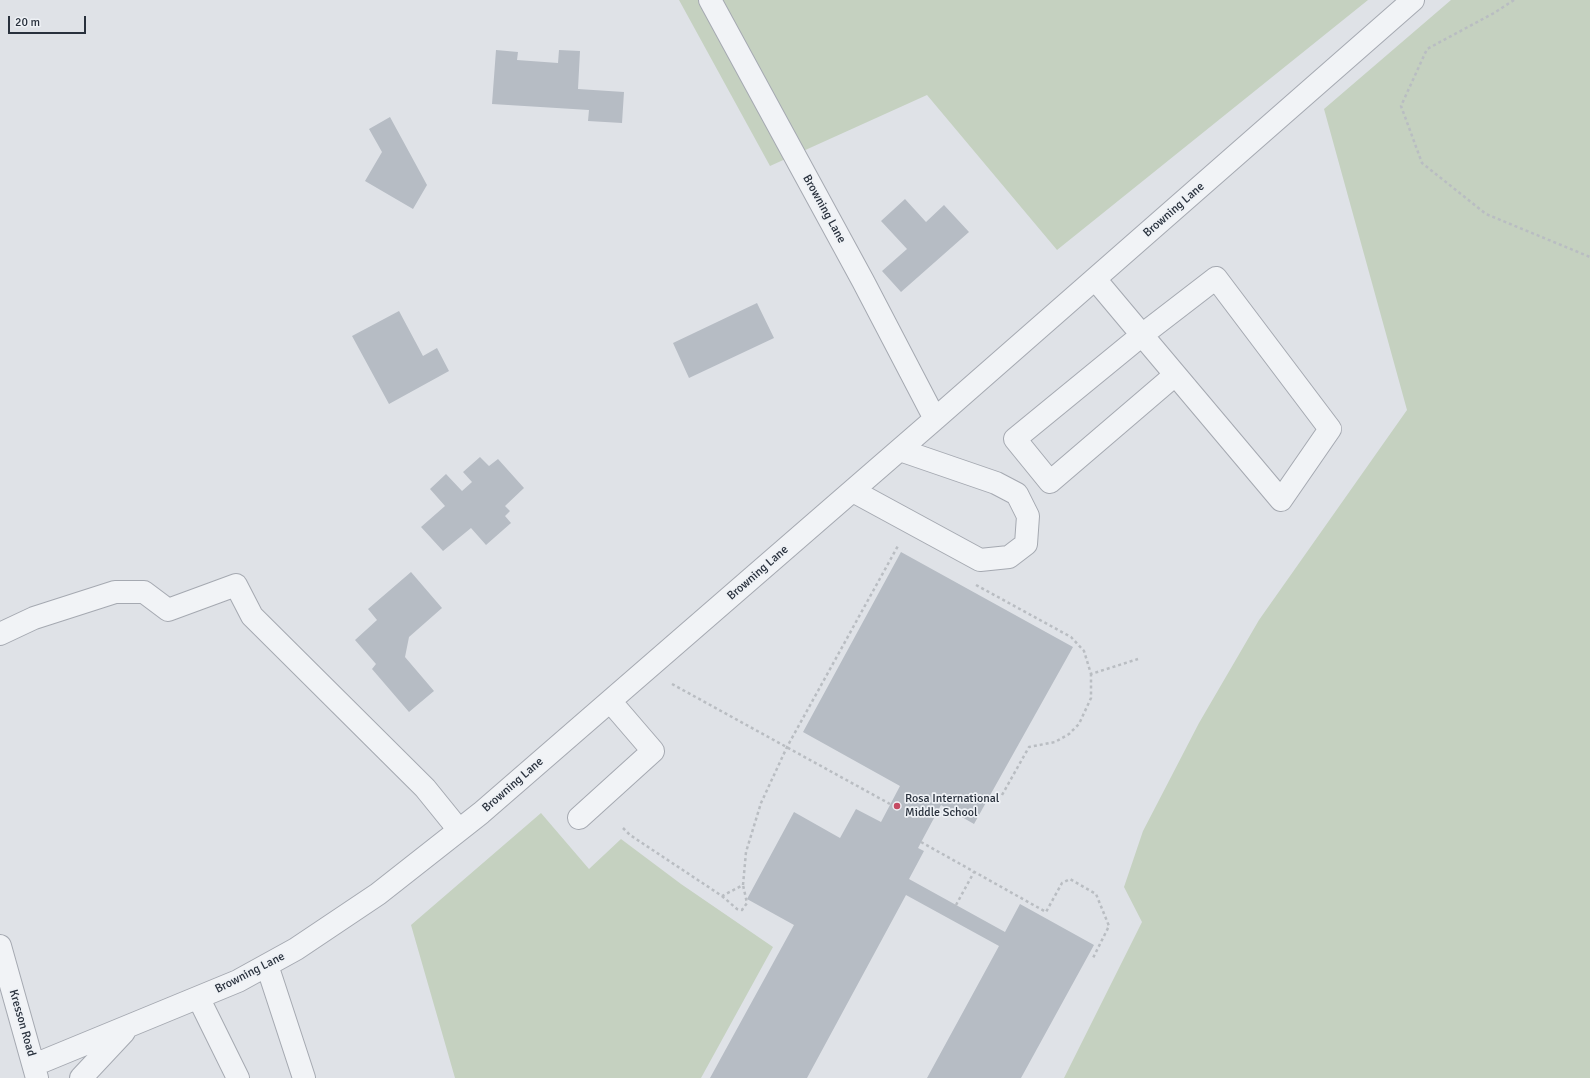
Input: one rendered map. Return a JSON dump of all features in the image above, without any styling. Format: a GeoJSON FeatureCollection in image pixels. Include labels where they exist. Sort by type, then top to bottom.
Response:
{"type":"FeatureCollection","features":[{"type":"Feature","properties":{"kind":"street","name":"Browning Lane"},"geometry":{"type":"LineString","coordinates":[[710,0],[859,274],[935,419]]}},
{"type":"Feature","properties":{"kind":"street","name":"Browning Lane"},"geometry":{"type":"LineString","coordinates":[[36,1072],[132,1025],[238,982],[296,949],[378,894],[487,808],[900,450],[1413,0]]}},
{"type":"Feature","properties":{"kind":"street"},"geometry":{"type":"LineString","coordinates":[[1095,279],[1142,335],[1175,375],[1281,500],[1330,429],[1216,278],[1142,335],[1015,439],[1050,482],[1175,375]]}},
{"type":"Feature","properties":{"kind":"street"},"geometry":{"type":"LineString","coordinates":[[853,491],[980,560],[1009,557],[1026,544],[1028,516],[1017,494],[996,483],[900,450]]}},
{"type":"Feature","properties":{"kind":"street"},"geometry":{"type":"LineString","coordinates":[[0,634],[34,618],[115,592],[144,592],[168,610],[236,585],[252,616],[425,788],[459,830]]}},
{"type":"Feature","properties":{"kind":"street"},"geometry":{"type":"LineString","coordinates":[[579,818],[653,751],[610,701]]}},
{"type":"Feature","properties":{"kind":"street","name":"Kresson Road"},"geometry":{"type":"LineString","coordinates":[[0,946],[36,1072]]}},
{"type":"Feature","properties":{"kind":"street"},"geometry":{"type":"LineString","coordinates":[[267,965],[304,1078]]}},
{"type":"Feature","properties":{"kind":"street"},"geometry":{"type":"LineString","coordinates":[[199,999],[238,1078]]}},
{"type":"Feature","properties":{"kind":"street"},"geometry":{"type":"LineString","coordinates":[[82,1078],[132,1025]]}},
{"type":"Feature","properties":{"kind":"path"},"geometry":{"type":"LineString","coordinates":[[1514,0],[1494,13],[1427,49],[1401,106],[1422,163],[1486,214],[1590,257]]}},
{"type":"Feature","properties":{"kind":"path"},"geometry":{"type":"LineString","coordinates":[[623,828],[630,835],[722,896],[736,909],[742,910],[747,903],[743,885],[746,852],[754,823],[787,748],[899,544],[906,547]]}},
{"type":"Feature","properties":{"kind":"path"},"geometry":{"type":"LineString","coordinates":[[975,584],[1071,637],[1084,652],[1091,674],[1091,698],[1080,724],[1069,734],[1055,742],[1029,747],[1002,796]]}},
{"type":"Feature","properties":{"kind":"path"},"geometry":{"type":"LineString","coordinates":[[1091,674],[1138,659]]}},
{"type":"Feature","properties":{"kind":"path"},"geometry":{"type":"LineString","coordinates":[[672,684],[890,804]]}},
{"type":"Feature","properties":{"kind":"path"},"geometry":{"type":"LineString","coordinates":[[921,842],[1046,912],[1062,883],[1070,879],[1096,894],[1109,926],[1093,958]]}},
{"type":"Feature","properties":{"kind":"path"},"geometry":{"type":"LineString","coordinates":[[956,905],[974,872]]}},
{"type":"Feature","properties":{"kind":"path"},"geometry":{"type":"LineString","coordinates":[[722,896],[743,885]]}},
{"type":"Feature","properties":{"kind":"green space"},"geometry":{"type":"Polygon","coordinates":[[[679,0],[1368,0],[1057,250],[927,95],[770,166],[679,0]]]}},
{"type":"Feature","properties":{"kind":"green space"},"geometry":{"type":"Polygon","coordinates":[[[1451,0],[1590,0],[1590,1078],[1064,1078],[1142,922],[1124,887],[1143,831],[1199,723],[1259,620],[1407,410],[1324,109],[1451,0]]]}},
{"type":"Feature","properties":{"kind":"green space"},"geometry":{"type":"Polygon","coordinates":[[[541,813],[589,869],[621,839],[681,884],[773,947],[701,1078],[455,1078],[411,925],[541,813]]]}},
{"type":"Feature","properties":{"kind":"building"},"geometry":{"type":"Polygon","coordinates":[[[496,50],[518,52],[517,60],[558,63],[559,50],[580,51],[578,89],[624,92],[622,123],[588,121],[589,110],[492,104],[496,50]]]}},
{"type":"Feature","properties":{"kind":"building"},"geometry":{"type":"Polygon","coordinates":[[[390,117],[427,185],[413,209],[365,181],[382,152],[369,129],[390,117]]]}},
{"type":"Feature","properties":{"kind":"building"},"geometry":{"type":"Polygon","coordinates":[[[905,199],[926,222],[944,205],[969,232],[901,292],[882,271],[907,249],[881,221],[905,199]]]}},
{"type":"Feature","properties":{"kind":"building"},"geometry":{"type":"Polygon","coordinates":[[[757,303],[774,338],[689,378],[673,343],[757,303]]]}},
{"type":"Feature","properties":{"kind":"building"},"geometry":{"type":"Polygon","coordinates":[[[399,311],[423,356],[437,348],[449,371],[389,404],[352,336],[399,311]]]}},
{"type":"Feature","properties":{"kind":"building"},"geometry":{"type":"Polygon","coordinates":[[[480,457],[489,466],[498,459],[524,488],[505,506],[510,511],[505,516],[511,523],[486,545],[471,528],[443,551],[421,527],[445,506],[430,489],[446,474],[462,491],[472,482],[463,472],[480,457]]]}},
{"type":"Feature","properties":{"kind":"building","name":"Rosa International Middle School"},"geometry":{"type":"Polygon","coordinates":[[[901,552],[1073,647],[974,824],[941,805],[918,848],[924,851],[909,879],[1005,932],[1020,904],[1094,945],[1021,1078],[927,1078],[999,946],[906,895],[807,1078],[710,1078],[794,925],[747,899],[794,812],[840,838],[856,809],[881,822],[900,786],[803,732],[901,552]]]}},
{"type":"Feature","properties":{"kind":"building"},"geometry":{"type":"Polygon","coordinates":[[[411,572],[442,608],[409,637],[405,657],[434,691],[409,712],[372,669],[376,664],[355,640],[377,620],[368,609],[411,572]]]}},
{"type":"Feature","properties":{"kind":"place","name":"Rosa International Middle School"},"geometry":{"type":"Point","coordinates":[897,806]}}]}
